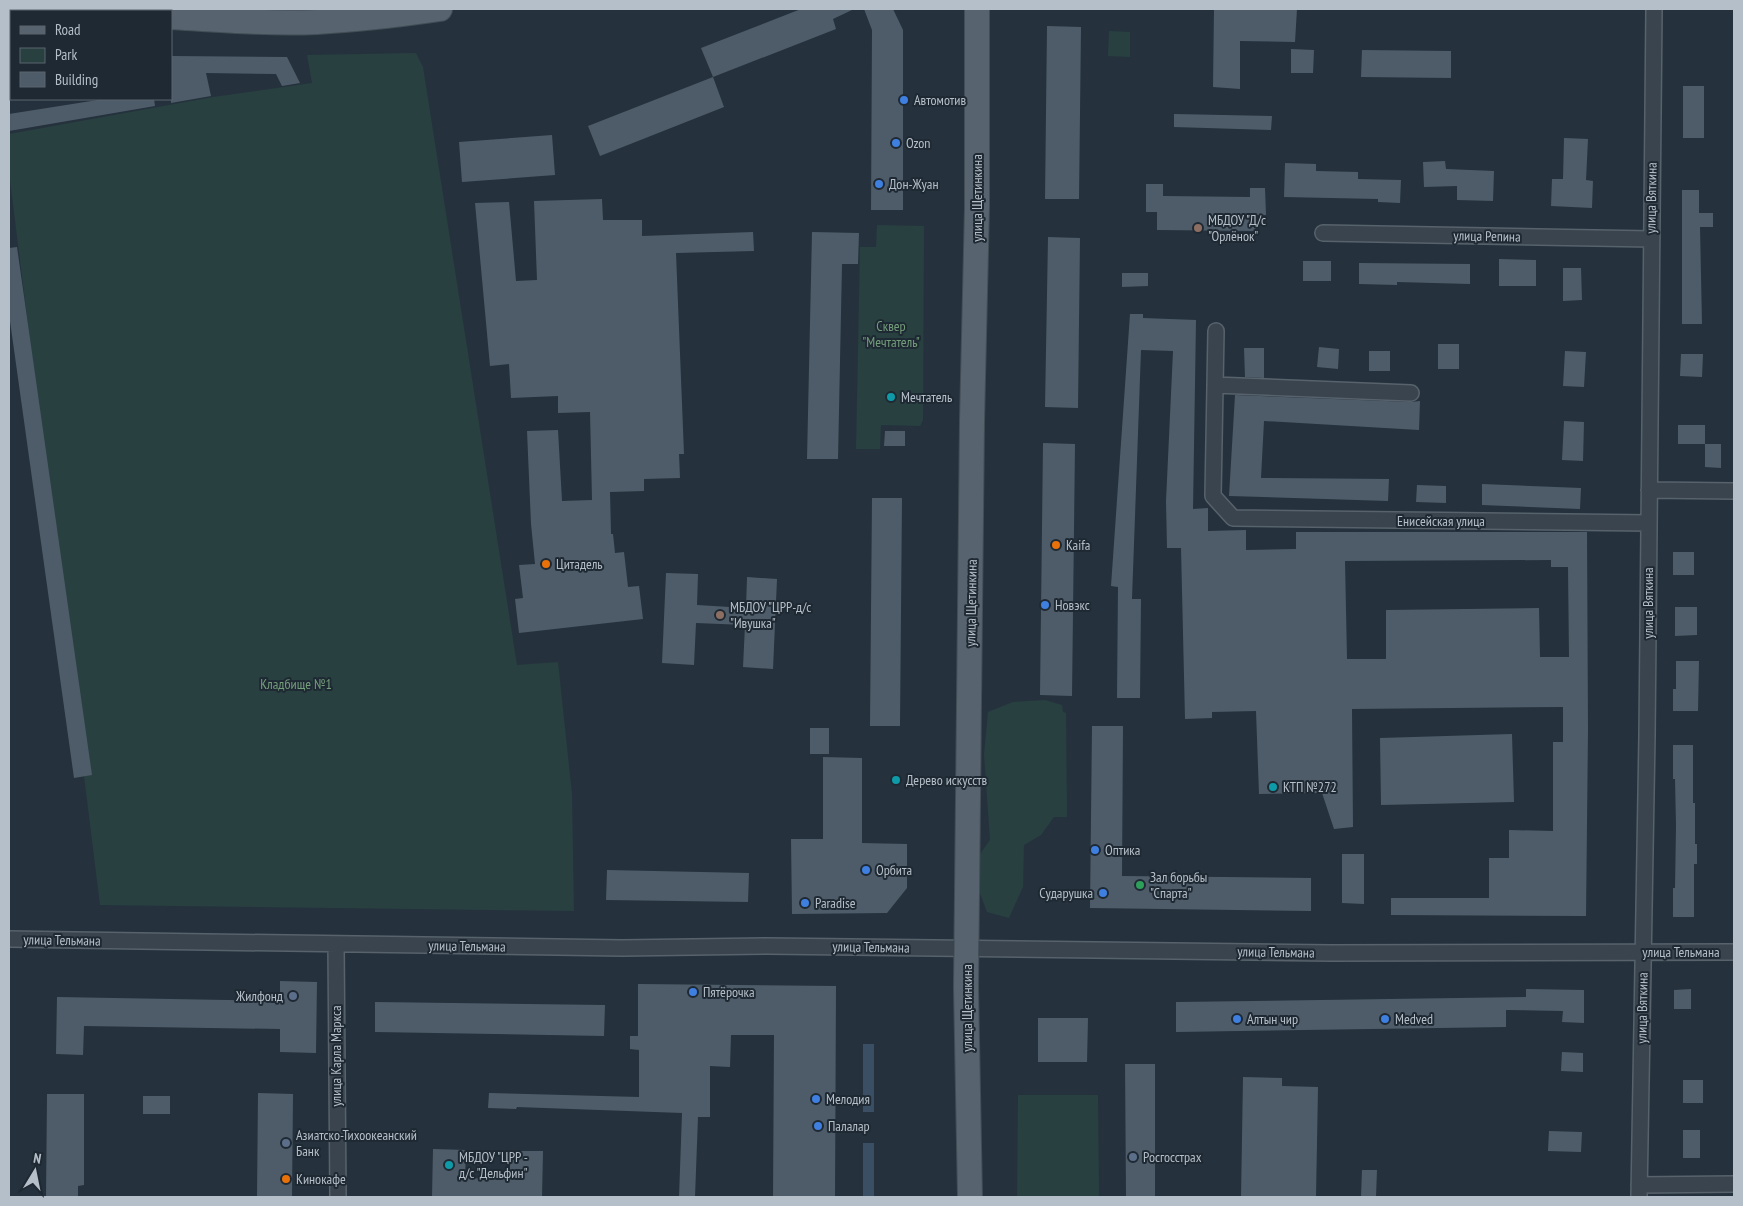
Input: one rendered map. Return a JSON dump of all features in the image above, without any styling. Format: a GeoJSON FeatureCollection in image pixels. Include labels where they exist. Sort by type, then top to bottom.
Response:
{"type":"FeatureCollection","features":[{"type":"Feature","properties":{"kind":"main road"},"geometry":{"type":"LineString","coordinates":[[39,9],[60,10]]}},
{"type":"Feature","properties":{"kind":"main road"},"geometry":{"type":"LineString","coordinates":[[172,17],[243,21],[316,22],[393,16],[440,9]]}},
{"type":"Feature","properties":{"kind":"main road","name":"улица Щетинкина"},"geometry":{"type":"LineString","coordinates":[[970,1197],[967,948],[972,421],[977,199],[977,9]]}},
{"type":"Feature","properties":{"kind":"street","name":"улица Вяткина"},"geometry":{"type":"LineString","coordinates":[[1639,1191],[1647,736],[1654,9]]}},
{"type":"Feature","properties":{"kind":"street","name":"улица Репина"},"geometry":{"type":"LineString","coordinates":[[1323,233],[1651,239]]}},
{"type":"Feature","properties":{"kind":"street"},"geometry":{"type":"LineString","coordinates":[[1216,332],[1215,385],[1411,393]]}},
{"type":"Feature","properties":{"kind":"street","name":"Енисейская улица"},"geometry":{"type":"LineString","coordinates":[[1215,385],[1213,496],[1233,518],[1649,523]]}},
{"type":"Feature","properties":{"kind":"street"},"geometry":{"type":"LineString","coordinates":[[1649,490],[1734,491]]}},
{"type":"Feature","properties":{"kind":"street","name":"улица Тельмана"},"geometry":{"type":"LineString","coordinates":[[9,939],[622,948],[777,946],[1331,953],[1734,952]]}},
{"type":"Feature","properties":{"kind":"street","name":"улица Карла Маркса"},"geometry":{"type":"LineString","coordinates":[[336,944],[338,1197]]}},
{"type":"Feature","properties":{"kind":"street"},"geometry":{"type":"LineString","coordinates":[[1639,1191],[1734,1184]]}},
{"type":"Feature","properties":{"kind":"green space"},"geometry":{"type":"Polygon","coordinates":[[[1109,31],[1130,32],[1130,57],[1108,56],[1109,31]]]}},
{"type":"Feature","properties":{"kind":"green space","name":"Кладбище №1"},"geometry":{"type":"Polygon","coordinates":[[[416,53],[423,67],[517,665],[558,662],[572,794],[574,911],[100,905],[9,172],[9,134],[213,97],[312,83],[307,55],[416,53]]]}},
{"type":"Feature","properties":{"kind":"green space","name":"Сквер \"Мечтатель\""},"geometry":{"type":"Polygon","coordinates":[[[877,225],[924,226],[923,420],[920,426],[881,425],[880,449],[856,449],[860,247],[876,247],[877,225]]]}},
{"type":"Feature","properties":{"kind":"green space"},"geometry":{"type":"Polygon","coordinates":[[[1045,700],[1062,705],[1063,712],[1066,713],[1067,817],[1054,817],[1041,835],[1024,845],[1023,887],[1009,918],[987,912],[973,875],[977,858],[990,840],[984,754],[988,712],[1013,702],[1045,700]]]}},
{"type":"Feature","properties":{"kind":"green space"},"geometry":{"type":"Polygon","coordinates":[[[1018,1095],[1098,1095],[1099,1197],[1017,1197],[1018,1095]]]}},
{"type":"Feature","properties":{"kind":"water"},"geometry":{"type":"Polygon","coordinates":[[[863,1044],[874,1044],[874,1112],[863,1112],[863,1044]]]}},
{"type":"Feature","properties":{"kind":"water"},"geometry":{"type":"Polygon","coordinates":[[[863,1143],[874,1143],[874,1197],[863,1197],[863,1143]]]}},
{"type":"Feature","properties":{"kind":"building"},"geometry":{"type":"Polygon","coordinates":[[[801,9],[854,9],[833,19],[836,29],[713,77],[701,48],[801,9]]]}},
{"type":"Feature","properties":{"kind":"building"},"geometry":{"type":"Polygon","coordinates":[[[864,9],[893,9],[903,30],[903,210],[871,210],[872,30],[864,9]]]}},
{"type":"Feature","properties":{"kind":"building"},"geometry":{"type":"Polygon","coordinates":[[[1214,9],[1297,9],[1295,42],[1240,41],[1240,89],[1213,87],[1214,9]]]}},
{"type":"Feature","properties":{"kind":"building"},"geometry":{"type":"Polygon","coordinates":[[[1047,26],[1081,27],[1079,199],[1045,199],[1047,26]]]}},
{"type":"Feature","properties":{"kind":"building"},"geometry":{"type":"Polygon","coordinates":[[[1291,49],[1314,50],[1313,73],[1291,73],[1291,49]]]}},
{"type":"Feature","properties":{"kind":"building"},"geometry":{"type":"Polygon","coordinates":[[[1362,50],[1451,51],[1451,78],[1361,77],[1362,50]]]}},
{"type":"Feature","properties":{"kind":"building"},"geometry":{"type":"Polygon","coordinates":[[[172,56],[287,57],[300,83],[282,86],[276,74],[206,73],[211,96],[171,103],[172,56]]]}},
{"type":"Feature","properties":{"kind":"building"},"geometry":{"type":"Polygon","coordinates":[[[713,77],[724,107],[600,156],[588,126],[713,77]]]}},
{"type":"Feature","properties":{"kind":"building"},"geometry":{"type":"Polygon","coordinates":[[[1683,86],[1704,86],[1704,138],[1683,138],[1683,86]]]}},
{"type":"Feature","properties":{"kind":"building"},"geometry":{"type":"Polygon","coordinates":[[[98,100],[154,100],[155,106],[9,131],[9,114],[98,100]]]}},
{"type":"Feature","properties":{"kind":"building"},"geometry":{"type":"Polygon","coordinates":[[[1174,114],[1272,116],[1271,130],[1174,127],[1174,114]]]}},
{"type":"Feature","properties":{"kind":"building"},"geometry":{"type":"Polygon","coordinates":[[[552,135],[555,175],[462,182],[459,142],[552,135]]]}},
{"type":"Feature","properties":{"kind":"building"},"geometry":{"type":"Polygon","coordinates":[[[1564,138],[1588,139],[1586,180],[1593,181],[1592,208],[1551,206],[1552,179],[1563,179],[1564,138]]]}},
{"type":"Feature","properties":{"kind":"building"},"geometry":{"type":"Polygon","coordinates":[[[1445,161],[1446,169],[1494,171],[1493,201],[1457,200],[1457,186],[1424,187],[1423,162],[1445,161]]]}},
{"type":"Feature","properties":{"kind":"building"},"geometry":{"type":"Polygon","coordinates":[[[1285,163],[1316,164],[1316,171],[1358,172],[1358,179],[1401,180],[1400,203],[1378,202],[1378,199],[1284,197],[1285,163]]]}},
{"type":"Feature","properties":{"kind":"building"},"geometry":{"type":"Polygon","coordinates":[[[1146,184],[1163,184],[1163,196],[1250,197],[1250,188],[1265,188],[1266,215],[1257,215],[1257,231],[1157,230],[1157,212],[1146,212],[1146,184]]]}},
{"type":"Feature","properties":{"kind":"building"},"geometry":{"type":"Polygon","coordinates":[[[1682,190],[1699,190],[1699,213],[1713,213],[1713,227],[1700,227],[1702,324],[1682,324],[1682,190]]]}},
{"type":"Feature","properties":{"kind":"building"},"geometry":{"type":"Polygon","coordinates":[[[602,199],[603,220],[642,220],[642,236],[753,232],[754,251],[676,253],[684,454],[679,454],[680,478],[644,479],[644,491],[610,492],[611,534],[613,534],[615,553],[624,552],[628,587],[639,586],[643,619],[519,633],[515,599],[523,598],[519,565],[535,564],[531,524],[527,431],[558,430],[562,501],[592,500],[590,412],[558,413],[558,396],[511,398],[509,364],[490,366],[475,203],[509,202],[516,281],[537,280],[534,201],[602,199]]]}},
{"type":"Feature","properties":{"kind":"building"},"geometry":{"type":"Polygon","coordinates":[[[812,232],[859,233],[858,264],[842,264],[838,459],[807,459],[812,232]]]}},
{"type":"Feature","properties":{"kind":"building"},"geometry":{"type":"Polygon","coordinates":[[[1048,237],[1080,238],[1078,408],[1045,407],[1048,237]]]}},
{"type":"Feature","properties":{"kind":"building"},"geometry":{"type":"Polygon","coordinates":[[[17,247],[92,775],[74,778],[9,314],[9,248],[17,247]]]}},
{"type":"Feature","properties":{"kind":"building"},"geometry":{"type":"Polygon","coordinates":[[[1499,259],[1536,260],[1536,286],[1499,286],[1499,259]]]}},
{"type":"Feature","properties":{"kind":"building"},"geometry":{"type":"Polygon","coordinates":[[[1303,261],[1331,261],[1331,281],[1303,281],[1303,261]]]}},
{"type":"Feature","properties":{"kind":"building"},"geometry":{"type":"Polygon","coordinates":[[[1359,263],[1470,264],[1470,284],[1397,282],[1397,285],[1359,284],[1359,263]]]}},
{"type":"Feature","properties":{"kind":"building"},"geometry":{"type":"Polygon","coordinates":[[[1563,268],[1581,268],[1582,300],[1563,301],[1563,268]]]}},
{"type":"Feature","properties":{"kind":"building"},"geometry":{"type":"Polygon","coordinates":[[[1122,273],[1148,273],[1148,286],[1122,287],[1122,273]]]}},
{"type":"Feature","properties":{"kind":"building"},"geometry":{"type":"Polygon","coordinates":[[[1130,314],[1143,314],[1143,318],[1196,320],[1193,509],[1208,508],[1208,531],[1246,530],[1246,550],[1296,549],[1296,532],[1587,532],[1588,730],[1586,916],[1391,915],[1391,898],[1489,898],[1489,858],[1509,858],[1509,830],[1553,831],[1553,742],[1563,742],[1563,707],[1352,709],[1353,827],[1334,829],[1322,793],[1259,794],[1256,711],[1212,712],[1212,718],[1185,719],[1181,548],[1167,548],[1166,501],[1173,351],[1141,350],[1132,599],[1141,599],[1140,698],[1117,698],[1118,587],[1111,586],[1130,314]],[[1551,560],[1345,561],[1347,659],[1386,659],[1386,610],[1539,608],[1540,657],[1569,657],[1568,567],[1551,567],[1551,560]]]}},
{"type":"Feature","properties":{"kind":"building"},"geometry":{"type":"Polygon","coordinates":[[[1438,344],[1459,344],[1459,369],[1438,369],[1438,344]]]}},
{"type":"Feature","properties":{"kind":"building"},"geometry":{"type":"Polygon","coordinates":[[[1319,347],[1339,349],[1338,369],[1317,367],[1319,347]]]}},
{"type":"Feature","properties":{"kind":"building"},"geometry":{"type":"Polygon","coordinates":[[[1244,348],[1264,348],[1264,378],[1245,377],[1244,348]]]}},
{"type":"Feature","properties":{"kind":"building"},"geometry":{"type":"Polygon","coordinates":[[[1369,351],[1390,351],[1390,371],[1369,371],[1369,351]]]}},
{"type":"Feature","properties":{"kind":"building"},"geometry":{"type":"Polygon","coordinates":[[[1565,351],[1586,352],[1584,387],[1563,386],[1565,351]]]}},
{"type":"Feature","properties":{"kind":"building"},"geometry":{"type":"Polygon","coordinates":[[[1681,354],[1703,354],[1702,377],[1680,376],[1681,354]]]}},
{"type":"Feature","properties":{"kind":"building"},"geometry":{"type":"Polygon","coordinates":[[[1235,395],[1420,401],[1419,430],[1264,421],[1261,478],[1389,479],[1388,501],[1229,496],[1235,395]]]}},
{"type":"Feature","properties":{"kind":"building"},"geometry":{"type":"Polygon","coordinates":[[[1564,421],[1584,422],[1583,461],[1562,460],[1564,421]]]}},
{"type":"Feature","properties":{"kind":"building"},"geometry":{"type":"Polygon","coordinates":[[[1678,425],[1705,425],[1705,444],[1678,444],[1678,425]]]}},
{"type":"Feature","properties":{"kind":"building"},"geometry":{"type":"Polygon","coordinates":[[[885,431],[905,431],[905,446],[884,446],[885,431]]]}},
{"type":"Feature","properties":{"kind":"building"},"geometry":{"type":"Polygon","coordinates":[[[1043,443],[1075,444],[1072,696],[1040,695],[1043,443]]]}},
{"type":"Feature","properties":{"kind":"building"},"geometry":{"type":"Polygon","coordinates":[[[1705,444],[1721,444],[1721,468],[1705,467],[1705,444]]]}},
{"type":"Feature","properties":{"kind":"building"},"geometry":{"type":"Polygon","coordinates":[[[1482,484],[1581,488],[1580,509],[1482,505],[1482,484]]]}},
{"type":"Feature","properties":{"kind":"building"},"geometry":{"type":"Polygon","coordinates":[[[1417,485],[1446,486],[1446,503],[1416,502],[1417,485]]]}},
{"type":"Feature","properties":{"kind":"building"},"geometry":{"type":"Polygon","coordinates":[[[872,498],[902,498],[900,726],[870,726],[872,498]]]}},
{"type":"Feature","properties":{"kind":"building"},"geometry":{"type":"Polygon","coordinates":[[[1673,552],[1694,552],[1694,575],[1673,575],[1673,552]]]}},
{"type":"Feature","properties":{"kind":"building","name":"МБДОУ \"ЦРР-д/с \"Ивушка\""},"geometry":{"type":"Polygon","coordinates":[[[666,573],[698,574],[697,605],[746,608],[747,577],[777,579],[773,669],[743,667],[745,625],[696,623],[694,665],[662,663],[666,573]]]}},
{"type":"Feature","properties":{"kind":"building"},"geometry":{"type":"Polygon","coordinates":[[[1675,607],[1697,607],[1697,635],[1675,636],[1675,607]]]}},
{"type":"Feature","properties":{"kind":"building"},"geometry":{"type":"Polygon","coordinates":[[[1676,661],[1699,661],[1698,711],[1673,711],[1673,689],[1676,689],[1676,661]]]}},
{"type":"Feature","properties":{"kind":"building"},"geometry":{"type":"Polygon","coordinates":[[[1092,726],[1123,726],[1122,876],[1311,878],[1311,911],[1090,908],[1092,726]]]}},
{"type":"Feature","properties":{"kind":"building"},"geometry":{"type":"Polygon","coordinates":[[[810,728],[829,728],[829,754],[810,754],[810,728]]]}},
{"type":"Feature","properties":{"kind":"building"},"geometry":{"type":"Polygon","coordinates":[[[1512,734],[1514,802],[1381,805],[1380,738],[1512,734]]]}},
{"type":"Feature","properties":{"kind":"building"},"geometry":{"type":"Polygon","coordinates":[[[1673,745],[1693,745],[1693,803],[1695,803],[1695,844],[1697,844],[1697,864],[1694,864],[1694,917],[1673,917],[1676,826],[1673,745]]]}},
{"type":"Feature","properties":{"kind":"building"},"geometry":{"type":"Polygon","coordinates":[[[823,757],[862,758],[862,843],[907,844],[907,888],[887,913],[792,914],[791,839],[823,839],[823,757]]]}},
{"type":"Feature","properties":{"kind":"building"},"geometry":{"type":"Polygon","coordinates":[[[1342,854],[1364,854],[1364,904],[1342,903],[1342,854]]]}},
{"type":"Feature","properties":{"kind":"building"},"geometry":{"type":"Polygon","coordinates":[[[607,870],[749,873],[748,902],[606,900],[607,870]]]}},
{"type":"Feature","properties":{"kind":"building"},"geometry":{"type":"Polygon","coordinates":[[[280,981],[317,982],[316,1053],[280,1052],[280,1029],[84,1026],[83,1055],[56,1054],[57,997],[280,1001],[280,981]]]}},
{"type":"Feature","properties":{"kind":"building"},"geometry":{"type":"Polygon","coordinates":[[[638,984],[836,986],[835,1197],[773,1197],[774,1035],[731,1035],[730,1067],[710,1066],[710,1117],[698,1117],[695,1197],[679,1197],[682,1113],[517,1107],[516,1109],[488,1108],[489,1093],[639,1097],[639,1050],[630,1049],[630,1036],[638,1036],[638,984]]]}},
{"type":"Feature","properties":{"kind":"building"},"geometry":{"type":"Polygon","coordinates":[[[1526,989],[1584,990],[1584,1023],[1562,1022],[1563,1011],[1506,1010],[1506,1027],[1176,1032],[1176,1002],[1526,997],[1526,989]]]}},
{"type":"Feature","properties":{"kind":"building"},"geometry":{"type":"Polygon","coordinates":[[[1691,989],[1691,1009],[1674,1009],[1674,990],[1691,989]]]}},
{"type":"Feature","properties":{"kind":"building"},"geometry":{"type":"Polygon","coordinates":[[[375,1002],[605,1005],[604,1036],[375,1032],[375,1002]]]}},
{"type":"Feature","properties":{"kind":"building"},"geometry":{"type":"Polygon","coordinates":[[[1038,1018],[1088,1018],[1087,1062],[1038,1062],[1038,1018]]]}},
{"type":"Feature","properties":{"kind":"building"},"geometry":{"type":"Polygon","coordinates":[[[1562,1052],[1583,1053],[1583,1072],[1561,1071],[1562,1052]]]}},
{"type":"Feature","properties":{"kind":"building"},"geometry":{"type":"Polygon","coordinates":[[[1125,1064],[1155,1064],[1155,1197],[1126,1197],[1125,1064]]]}},
{"type":"Feature","properties":{"kind":"building"},"geometry":{"type":"Polygon","coordinates":[[[1243,1077],[1282,1078],[1282,1086],[1318,1087],[1316,1197],[1241,1197],[1243,1077]]]}},
{"type":"Feature","properties":{"kind":"building"},"geometry":{"type":"Polygon","coordinates":[[[1683,1080],[1703,1080],[1703,1103],[1683,1103],[1683,1080]]]}},
{"type":"Feature","properties":{"kind":"building"},"geometry":{"type":"Polygon","coordinates":[[[258,1093],[293,1094],[292,1197],[257,1197],[258,1093]]]}},
{"type":"Feature","properties":{"kind":"building"},"geometry":{"type":"Polygon","coordinates":[[[47,1094],[84,1094],[84,1185],[78,1186],[78,1197],[46,1197],[47,1094]]]}},
{"type":"Feature","properties":{"kind":"building"},"geometry":{"type":"Polygon","coordinates":[[[143,1096],[170,1096],[170,1114],[143,1114],[143,1096]]]}},
{"type":"Feature","properties":{"kind":"building"},"geometry":{"type":"Polygon","coordinates":[[[1683,1130],[1700,1130],[1700,1158],[1683,1158],[1683,1130]]]}},
{"type":"Feature","properties":{"kind":"building"},"geometry":{"type":"Polygon","coordinates":[[[1549,1131],[1582,1132],[1581,1152],[1548,1151],[1549,1131]]]}},
{"type":"Feature","properties":{"kind":"building","name":"МБДОУ \"ЦРР - д/с \"Дельфин\""},"geometry":{"type":"Polygon","coordinates":[[[433,1149],[466,1150],[465,1178],[510,1179],[510,1151],[543,1151],[542,1197],[432,1197],[433,1149]]]}},
{"type":"Feature","properties":{"kind":"building"},"geometry":{"type":"Polygon","coordinates":[[[1362,1170],[1377,1170],[1376,1197],[1361,1197],[1362,1170]]]}},
{"type":"Feature","properties":{"kind":"place","name":"Автомотив"},"geometry":{"type":"Point","coordinates":[904,100]}},
{"type":"Feature","properties":{"kind":"place","name":"Ozon"},"geometry":{"type":"Point","coordinates":[896,143]}},
{"type":"Feature","properties":{"kind":"place","name":"Дон-Жуан"},"geometry":{"type":"Point","coordinates":[879,184]}},
{"type":"Feature","properties":{"kind":"place","name":"МБДОУ \"Д/с \"Орлёнок\""},"geometry":{"type":"Point","coordinates":[1198,228]}},
{"type":"Feature","properties":{"kind":"place","name":"Мечтатель"},"geometry":{"type":"Point","coordinates":[891,397]}},
{"type":"Feature","properties":{"kind":"place","name":"Kaifa"},"geometry":{"type":"Point","coordinates":[1056,545]}},
{"type":"Feature","properties":{"kind":"place","name":"Цитадель"},"geometry":{"type":"Point","coordinates":[546,564]}},
{"type":"Feature","properties":{"kind":"place","name":"Новэкс"},"geometry":{"type":"Point","coordinates":[1045,605]}},
{"type":"Feature","properties":{"kind":"place","name":"МБДОУ \"ЦРР-д/с \"Ивушка\""},"geometry":{"type":"Point","coordinates":[720,615]}},
{"type":"Feature","properties":{"kind":"place","name":"Дерево искусств"},"geometry":{"type":"Point","coordinates":[896,780]}},
{"type":"Feature","properties":{"kind":"place","name":"КТП №272"},"geometry":{"type":"Point","coordinates":[1273,787]}},
{"type":"Feature","properties":{"kind":"place","name":"Оптика"},"geometry":{"type":"Point","coordinates":[1095,850]}},
{"type":"Feature","properties":{"kind":"place","name":"Орбита"},"geometry":{"type":"Point","coordinates":[866,870]}},
{"type":"Feature","properties":{"kind":"place","name":"Зал борьбы \"Спарта\""},"geometry":{"type":"Point","coordinates":[1140,885]}},
{"type":"Feature","properties":{"kind":"place","name":"Сударушка"},"geometry":{"type":"Point","coordinates":[1103,893]}},
{"type":"Feature","properties":{"kind":"place","name":"Paradise"},"geometry":{"type":"Point","coordinates":[805,903]}},
{"type":"Feature","properties":{"kind":"place","name":"Пятёрочка"},"geometry":{"type":"Point","coordinates":[693,992]}},
{"type":"Feature","properties":{"kind":"place","name":"Жилфонд"},"geometry":{"type":"Point","coordinates":[293,996]}},
{"type":"Feature","properties":{"kind":"place","name":"Алтын чир"},"geometry":{"type":"Point","coordinates":[1237,1019]}},
{"type":"Feature","properties":{"kind":"place","name":"Medved"},"geometry":{"type":"Point","coordinates":[1385,1019]}},
{"type":"Feature","properties":{"kind":"place","name":"Мелодия"},"geometry":{"type":"Point","coordinates":[816,1099]}},
{"type":"Feature","properties":{"kind":"place","name":"Палалар"},"geometry":{"type":"Point","coordinates":[818,1126]}},
{"type":"Feature","properties":{"kind":"place","name":"Азиатско-Тихоокеанский Банк"},"geometry":{"type":"Point","coordinates":[286,1143]}},
{"type":"Feature","properties":{"kind":"place","name":"Росгосстрах"},"geometry":{"type":"Point","coordinates":[1133,1157]}},
{"type":"Feature","properties":{"kind":"place","name":"МБДОУ \"ЦРР - д/с \"Дельфин\""},"geometry":{"type":"Point","coordinates":[449,1165]}},
{"type":"Feature","properties":{"kind":"place","name":"Кинокафе"},"geometry":{"type":"Point","coordinates":[286,1179]}}]}
